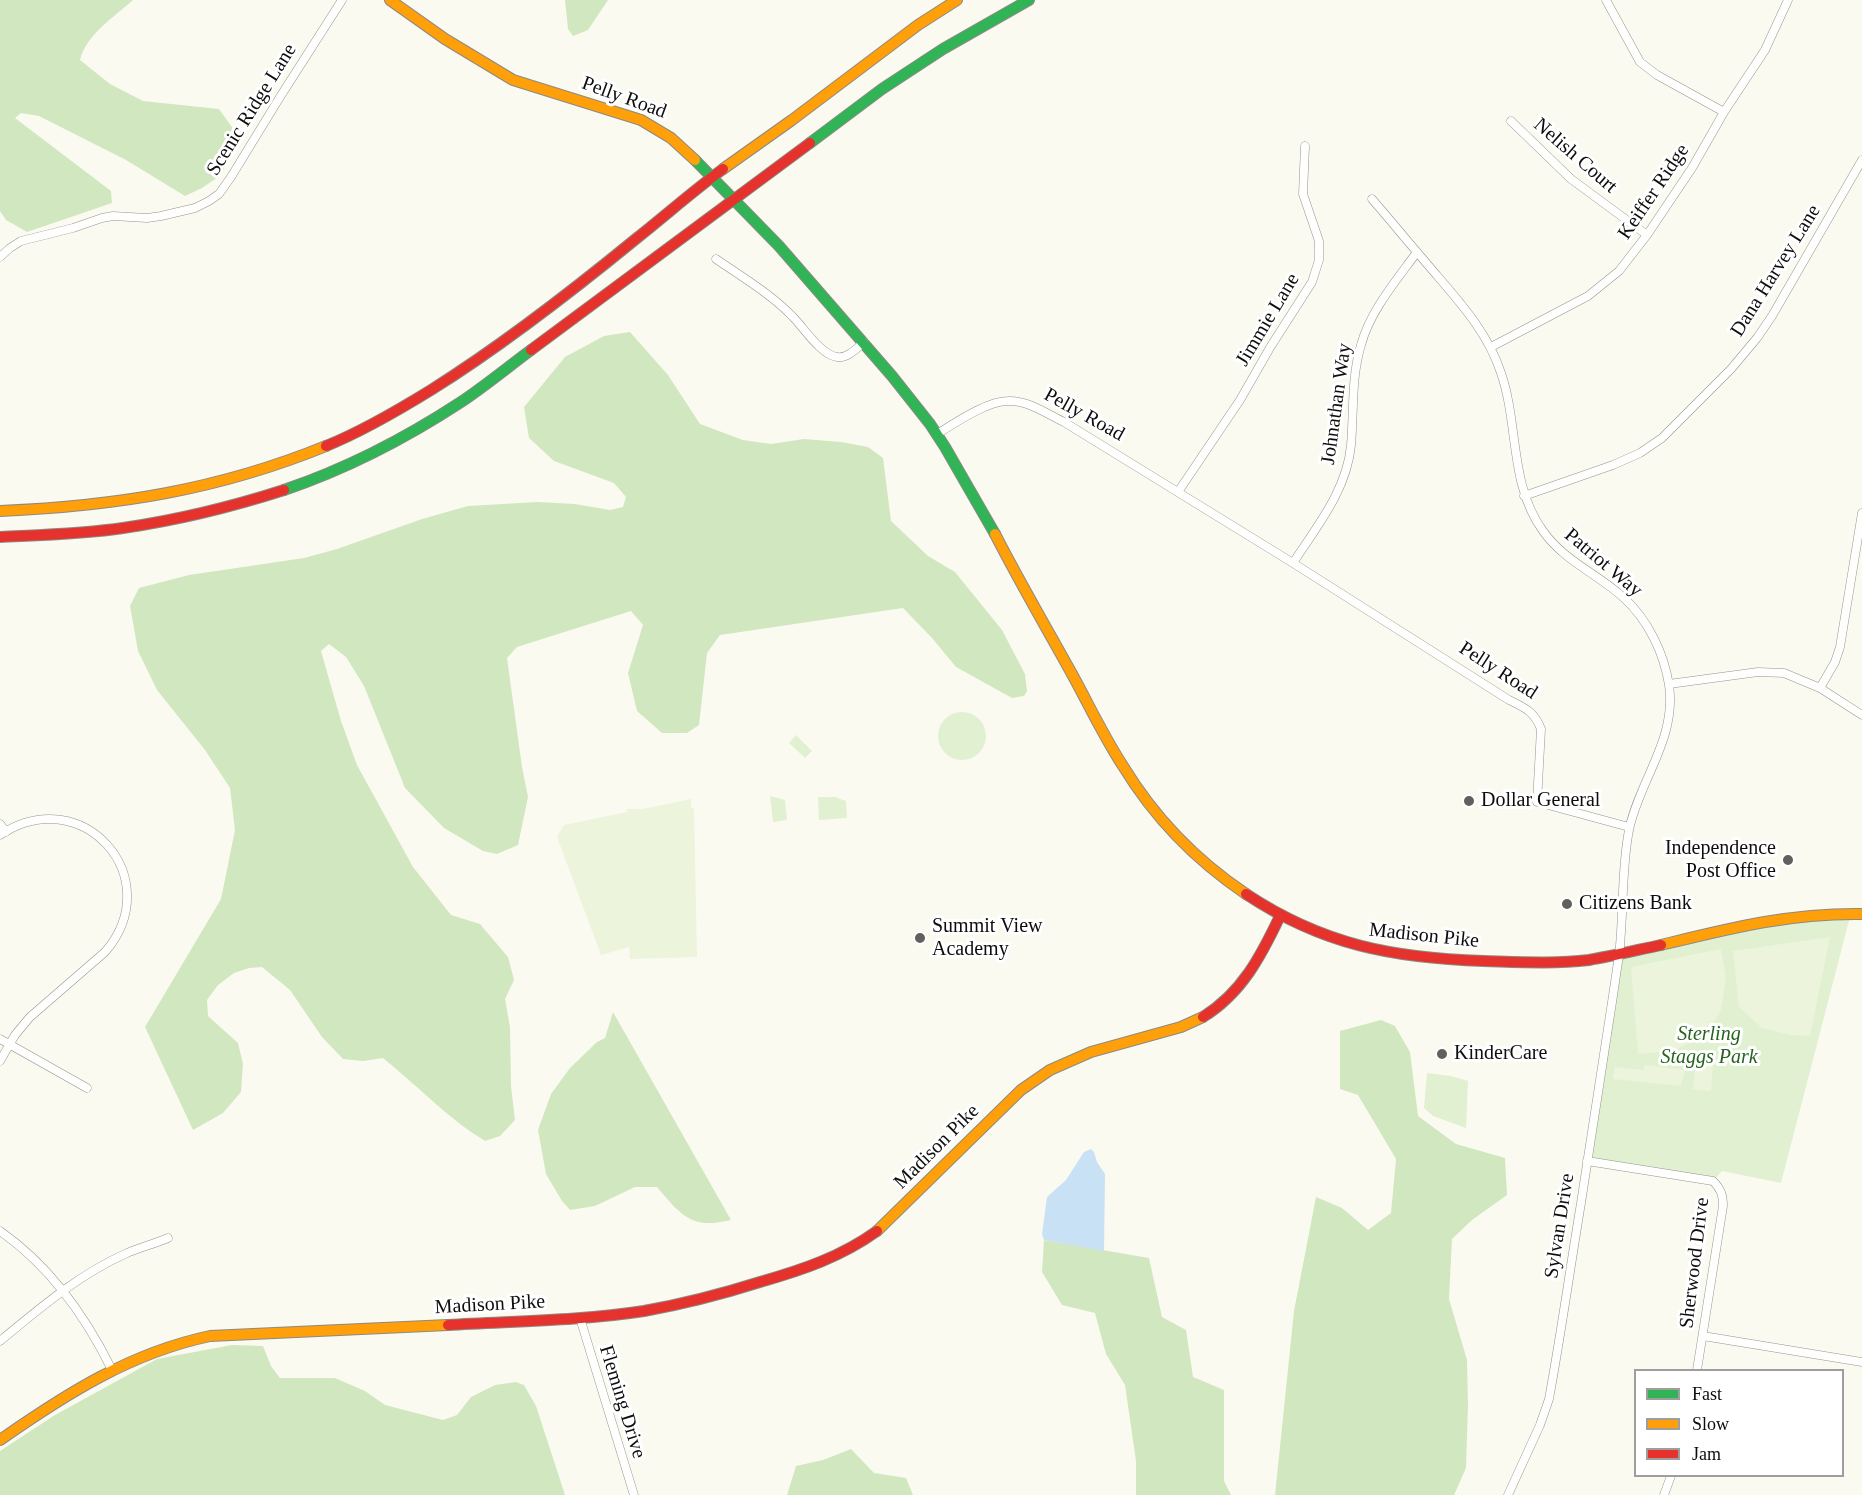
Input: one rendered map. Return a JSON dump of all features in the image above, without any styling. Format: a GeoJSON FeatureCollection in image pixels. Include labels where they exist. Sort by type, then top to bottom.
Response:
{"type":"FeatureCollection","features":[{"type":"Feature","properties":{"kind":"main road","name":"Pelly Road"},"geometry":{"type":"LineString","coordinates":[[390,0],[473,57],[513,80],[642,120],[662,129],[680,143],[734,198],[864,342],[937,434]]}},
{"type":"Feature","properties":{"kind":"main road"},"geometry":{"type":"LineString","coordinates":[[0,511],[92,506],[180,492],[238,477],[296,458],[376,422],[429,391],[492,349],[637,238],[712,177],[936,12],[957,0]]}},
{"type":"Feature","properties":{"kind":"main road"},"geometry":{"type":"LineString","coordinates":[[0,537],[54,536],[152,524],[267,497],[310,482],[432,421],[605,296],[882,89],[943,49],[1029,0]]}},
{"type":"Feature","properties":{"kind":"main road"},"geometry":{"type":"LineString","coordinates":[[937,434],[977,501],[1092,713],[1138,789],[1157,814],[1206,864],[1280,916]]}},
{"type":"Feature","properties":{"kind":"main road","name":"Madison Pike"},"geometry":{"type":"LineString","coordinates":[[0,1440],[112,1370],[140,1356],[186,1340],[210,1336],[429,1327],[627,1313],[660,1308],[726,1292],[821,1263],[861,1244],[921,1190],[1021,1090],[1050,1070],[1091,1052],[1195,1023],[1229,1000],[1240,988],[1258,960],[1280,916],[1305,928],[1356,946],[1394,954],[1431,959],[1545,962],[1584,960],[1619,954],[1788,917],[1841,912],[1862,914]]}},
{"type":"Feature","properties":{"kind":"street","name":"Scenic Ridge Lane"},"geometry":{"type":"LineString","coordinates":[[0,257],[21,242],[102,218],[113,216],[153,218],[195,208],[219,194],[342,0]]}},
{"type":"Feature","properties":{"kind":"street"},"geometry":{"type":"LineString","coordinates":[[1606,0],[1640,62],[1658,75],[1724,112]]}},
{"type":"Feature","properties":{"kind":"street","name":"Keiffer Ridge"},"geometry":{"type":"LineString","coordinates":[[1491,347],[1588,296],[1619,271],[1647,235],[1692,168],[1724,112],[1765,50],[1788,0]]}},
{"type":"Feature","properties":{"kind":"street","name":"Nelish Court"},"geometry":{"type":"LineString","coordinates":[[1511,122],[1571,179],[1647,235]]}},
{"type":"Feature","properties":{"kind":"street","name":"Jimmie Lane"},"geometry":{"type":"LineString","coordinates":[[1178,492],[1239,400],[1312,282],[1319,260],[1319,241],[1303,194],[1305,146]]}},
{"type":"Feature","properties":{"kind":"street","name":"Dana Harvey Lane"},"geometry":{"type":"LineString","coordinates":[[1524,496],[1640,453],[1662,438],[1695,406],[1731,369],[1772,316],[1862,160]]}},
{"type":"Feature","properties":{"kind":"street","name":"Patriot Way"},"geometry":{"type":"LineString","coordinates":[[1372,199],[1460,302],[1491,347],[1508,393],[1519,477],[1533,516],[1556,547],[1624,598],[1651,633],[1662,658],[1669,684],[1668,715],[1664,739],[1629,827],[1619,954]]}},
{"type":"Feature","properties":{"kind":"street","name":"Johnathan Way"},"geometry":{"type":"LineString","coordinates":[[1293,563],[1331,504],[1342,482],[1351,447],[1355,370],[1368,326],[1381,302],[1417,252]]}},
{"type":"Feature","properties":{"kind":"street"},"geometry":{"type":"LineString","coordinates":[[716,259],[776,301],[824,350],[836,357],[845,357],[864,342]]}},
{"type":"Feature","properties":{"kind":"street","name":"Pelly Road"},"geometry":{"type":"LineString","coordinates":[[937,434],[982,407],[1007,400],[1031,405],[1064,422],[1531,712],[1537,718],[1541,729],[1537,802],[1629,827]]}},
{"type":"Feature","properties":{"kind":"street"},"geometry":{"type":"LineString","coordinates":[[1820,688],[1835,662],[1840,646],[1862,513]]}},
{"type":"Feature","properties":{"kind":"street"},"geometry":{"type":"LineString","coordinates":[[1669,684],[1758,672],[1774,672],[1800,678],[1820,688],[1862,716]]}},
{"type":"Feature","properties":{"kind":"street"},"geometry":{"type":"LineString","coordinates":[[0,824],[3,834],[28,821],[41,819],[70,822],[85,828],[98,836],[116,856],[123,871],[127,900],[125,918],[113,943],[30,1017],[0,1061]]}},
{"type":"Feature","properties":{"kind":"street","name":"Sylvan Drive"},"geometry":{"type":"LineString","coordinates":[[1508,1495],[1540,1425],[1549,1399],[1619,954]]}},
{"type":"Feature","properties":{"kind":"street"},"geometry":{"type":"LineString","coordinates":[[0,1039],[87,1088]]}},
{"type":"Feature","properties":{"kind":"street","name":"Sherwood Drive"},"geometry":{"type":"LineString","coordinates":[[1587,1161],[1713,1181],[1720,1189],[1723,1195],[1723,1206],[1697,1369]]}},
{"type":"Feature","properties":{"kind":"street"},"geometry":{"type":"LineString","coordinates":[[0,1232],[41,1265],[101,1348],[112,1370]]}},
{"type":"Feature","properties":{"kind":"street"},"geometry":{"type":"LineString","coordinates":[[0,1341],[62,1291],[116,1258],[168,1239]]}},
{"type":"Feature","properties":{"kind":"street","name":"Fleming Drive"},"geometry":{"type":"LineString","coordinates":[[580,1318],[634,1495]]}},
{"type":"Feature","properties":{"kind":"street"},"geometry":{"type":"LineString","coordinates":[[1703,1336],[1862,1362]]}},
{"type":"Feature","properties":{"kind":"street"},"geometry":{"type":"LineString","coordinates":[[1664,1495],[1671,1477]]}},
{"type":"Feature","properties":{"kind":"green space"},"geometry":{"type":"Polygon","coordinates":[[[0,0],[133,0],[94,35],[88,42],[80,60],[110,84],[143,101],[219,109],[234,130],[234,148],[221,175],[185,196],[126,160],[39,116],[21,113],[15,118],[111,191],[112,203],[27,232],[6,220],[0,211],[0,0]]]}},
{"type":"Feature","properties":{"kind":"green space"},"geometry":{"type":"Polygon","coordinates":[[[565,0],[608,0],[588,30],[573,36],[568,29],[565,0]]]}},
{"type":"Feature","properties":{"kind":"green space"},"geometry":{"type":"Polygon","coordinates":[[[630,332],[668,375],[700,424],[743,440],[771,444],[804,439],[868,447],[883,458],[891,521],[928,556],[955,572],[1002,630],[1025,674],[1027,691],[1024,696],[1012,698],[956,667],[903,608],[720,635],[707,653],[699,725],[687,733],[662,733],[637,711],[628,673],[643,625],[631,611],[517,647],[507,658],[528,797],[518,845],[497,854],[483,851],[444,828],[405,788],[364,686],[346,657],[329,644],[321,651],[341,721],[357,765],[413,867],[451,915],[480,924],[508,957],[514,980],[505,999],[510,1027],[511,1086],[515,1120],[500,1136],[485,1141],[445,1112],[383,1058],[363,1061],[343,1059],[322,1037],[290,990],[262,967],[234,973],[218,985],[207,1000],[208,1016],[238,1043],[243,1064],[241,1092],[223,1113],[193,1130],[145,1027],[221,899],[235,830],[230,788],[205,750],[157,690],[138,651],[130,606],[139,588],[189,575],[304,558],[468,506],[538,502],[575,504],[610,510],[623,507],[626,497],[614,483],[554,461],[529,438],[524,407],[565,357],[604,336],[630,332]]]}},
{"type":"Feature","properties":{"kind":"green space"},"geometry":{"type":"Polygon","coordinates":[[[957,712],[967,712],[979,719],[986,731],[986,741],[979,753],[967,760],[957,760],[942,749],[938,741],[938,731],[949,716],[957,712]]]}},
{"type":"Feature","properties":{"kind":"green space"},"geometry":{"type":"Polygon","coordinates":[[[796,735],[812,751],[805,758],[789,743],[796,735]]]}},
{"type":"Feature","properties":{"kind":"green space"},"geometry":{"type":"Polygon","coordinates":[[[770,796],[785,800],[787,820],[773,822],[770,796]]]}},
{"type":"Feature","properties":{"kind":"green space"},"geometry":{"type":"Polygon","coordinates":[[[818,797],[835,797],[846,801],[847,818],[819,820],[818,797]]]}},
{"type":"Feature","properties":{"kind":"green space"},"geometry":{"type":"Polygon","coordinates":[[[691,799],[691,808],[694,808],[697,957],[630,959],[629,947],[601,955],[557,837],[564,825],[627,812],[627,809],[643,809],[691,799]]]}},
{"type":"Feature","properties":{"kind":"green space","name":"Sterling Staggs Park"},"geometry":{"type":"Polygon","coordinates":[[[1851,913],[1781,1183],[1722,1171],[1713,1181],[1587,1161],[1619,954],[1757,923],[1851,913]]]}},
{"type":"Feature","properties":{"kind":"green space"},"geometry":{"type":"Polygon","coordinates":[[[1830,937],[1810,1036],[1789,1035],[1762,1028],[1739,1007],[1733,951],[1830,937]]]}},
{"type":"Feature","properties":{"kind":"green space"},"geometry":{"type":"Polygon","coordinates":[[[1721,949],[1726,978],[1721,1010],[1707,1034],[1673,1051],[1638,1054],[1631,967],[1721,949]]]}},
{"type":"Feature","properties":{"kind":"green space"},"geometry":{"type":"Polygon","coordinates":[[[613,1012],[731,1220],[706,1223],[688,1218],[657,1187],[635,1187],[595,1206],[570,1210],[546,1174],[538,1130],[551,1094],[570,1068],[597,1042],[605,1038],[613,1012]]]}},
{"type":"Feature","properties":{"kind":"green space"},"geometry":{"type":"Polygon","coordinates":[[[1381,1020],[1395,1026],[1410,1052],[1418,1116],[1456,1144],[1505,1158],[1507,1195],[1472,1220],[1452,1239],[1449,1299],[1467,1360],[1466,1468],[1454,1495],[1275,1495],[1294,1311],[1316,1197],[1342,1208],[1368,1230],[1391,1213],[1396,1159],[1358,1095],[1340,1089],[1340,1031],[1381,1020]]]}},
{"type":"Feature","properties":{"kind":"green space"},"geometry":{"type":"Polygon","coordinates":[[[1696,1062],[1713,1063],[1711,1091],[1693,1089],[1696,1062]]]}},
{"type":"Feature","properties":{"kind":"green space"},"geometry":{"type":"Polygon","coordinates":[[[1645,1065],[1685,1070],[1681,1086],[1613,1079],[1615,1067],[1643,1070],[1645,1065]]]}},
{"type":"Feature","properties":{"kind":"green space"},"geometry":{"type":"Polygon","coordinates":[[[1427,1073],[1468,1081],[1466,1128],[1433,1116],[1424,1108],[1427,1073]]]}},
{"type":"Feature","properties":{"kind":"green space"},"geometry":{"type":"Polygon","coordinates":[[[1044,1240],[1149,1258],[1162,1317],[1186,1330],[1193,1377],[1224,1390],[1224,1481],[1231,1495],[1136,1495],[1136,1461],[1125,1385],[1106,1354],[1095,1313],[1062,1305],[1042,1272],[1044,1240]]]}},
{"type":"Feature","properties":{"kind":"green space"},"geometry":{"type":"Polygon","coordinates":[[[232,1345],[263,1346],[271,1366],[280,1378],[335,1378],[365,1391],[385,1405],[443,1420],[457,1415],[471,1397],[495,1385],[516,1382],[524,1385],[536,1406],[565,1495],[0,1495],[0,1451],[55,1415],[157,1359],[232,1345]]]}},
{"type":"Feature","properties":{"kind":"green space"},"geometry":{"type":"Polygon","coordinates":[[[851,1449],[874,1473],[906,1478],[913,1495],[787,1495],[796,1466],[823,1460],[851,1449]]]}},
{"type":"Feature","properties":{"kind":"water"},"geometry":{"type":"Polygon","coordinates":[[[1091,1149],[1105,1174],[1104,1251],[1044,1240],[1042,1234],[1047,1197],[1066,1180],[1084,1152],[1091,1149]]]}},
{"type":"Feature","properties":{"kind":"traffic: fast"},"geometry":{"type":"LineString","coordinates":[[810,143],[882,89],[943,49],[1029,0]]}},
{"type":"Feature","properties":{"kind":"traffic: fast"},"geometry":{"type":"LineString","coordinates":[[695,160],[779,246],[892,376],[945,447],[995,534]]}},
{"type":"Feature","properties":{"kind":"traffic: fast"},"geometry":{"type":"LineString","coordinates":[[284,490],[375,452],[419,428],[470,396],[531,350]]}},
{"type":"Feature","properties":{"kind":"traffic: slow"},"geometry":{"type":"LineString","coordinates":[[390,0],[445,39],[513,80],[641,120],[671,138],[695,160]]}},
{"type":"Feature","properties":{"kind":"traffic: slow"},"geometry":{"type":"LineString","coordinates":[[723,169],[918,25],[957,0]]}},
{"type":"Feature","properties":{"kind":"traffic: slow"},"geometry":{"type":"LineString","coordinates":[[0,511],[85,505],[166,493],[246,474],[326,446]]}},
{"type":"Feature","properties":{"kind":"traffic: slow"},"geometry":{"type":"LineString","coordinates":[[995,534],[1103,732],[1135,785],[1178,837],[1210,867],[1246,894]]}},
{"type":"Feature","properties":{"kind":"traffic: slow"},"geometry":{"type":"LineString","coordinates":[[1661,945],[1736,927],[1785,919],[1862,914]]}},
{"type":"Feature","properties":{"kind":"traffic: slow"},"geometry":{"type":"LineString","coordinates":[[877,1231],[1021,1090],[1050,1070],[1091,1052],[1181,1027],[1203,1017]]}},
{"type":"Feature","properties":{"kind":"traffic: slow"},"geometry":{"type":"LineString","coordinates":[[0,1440],[74,1391],[100,1377],[126,1364],[181,1343],[210,1336],[448,1325]]}},
{"type":"Feature","properties":{"kind":"traffic: jam"},"geometry":{"type":"LineString","coordinates":[[531,350],[810,143]]}},
{"type":"Feature","properties":{"kind":"traffic: jam"},"geometry":{"type":"LineString","coordinates":[[326,446],[393,413],[484,355],[562,298],[723,169]]}},
{"type":"Feature","properties":{"kind":"traffic: jam"},"geometry":{"type":"LineString","coordinates":[[0,537],[93,532],[144,525],[204,512],[284,490]]}},
{"type":"Feature","properties":{"kind":"traffic: jam"},"geometry":{"type":"LineString","coordinates":[[1246,894],[1303,926],[1331,937],[1360,946],[1419,956],[1484,961],[1563,962],[1589,960],[1661,945]]}},
{"type":"Feature","properties":{"kind":"traffic: jam"},"geometry":{"type":"LineString","coordinates":[[1203,1017],[1229,997],[1249,972],[1280,916]]}},
{"type":"Feature","properties":{"kind":"traffic: jam"},"geometry":{"type":"LineString","coordinates":[[448,1325],[595,1317],[673,1305],[731,1291],[806,1267],[849,1248],[877,1231]]}},
{"type":"Feature","properties":{"kind":"place","name":"Dollar General"},"geometry":{"type":"Point","coordinates":[1469,801]}},
{"type":"Feature","properties":{"kind":"place","name":"Independence Post Office"},"geometry":{"type":"Point","coordinates":[1788,860]}},
{"type":"Feature","properties":{"kind":"place","name":"Citizens Bank"},"geometry":{"type":"Point","coordinates":[1567,904]}},
{"type":"Feature","properties":{"kind":"place","name":"Summit View Academy"},"geometry":{"type":"Point","coordinates":[920,938]}},
{"type":"Feature","properties":{"kind":"place","name":"KinderCare"},"geometry":{"type":"Point","coordinates":[1442,1054]}}]}
